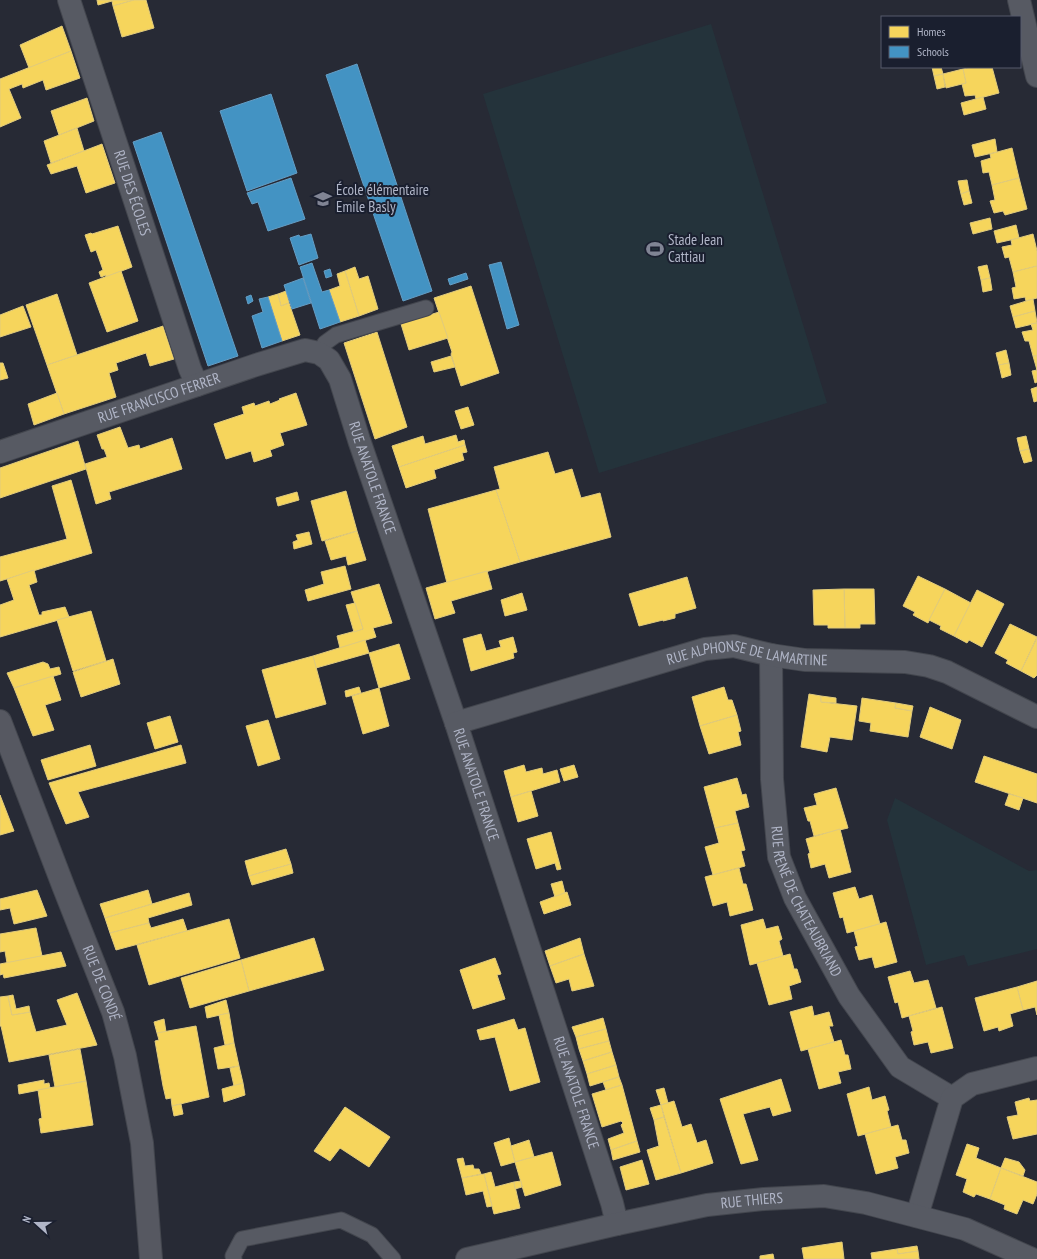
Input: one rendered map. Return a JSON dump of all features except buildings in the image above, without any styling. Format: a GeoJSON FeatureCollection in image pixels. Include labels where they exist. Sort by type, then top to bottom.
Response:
{"type":"FeatureCollection","features":[{"type":"Feature","properties":{"kind":"main road","name":"RUE DE CONDÉ"},"geometry":{"type":"LineString","coordinates":[[0,721],[113,1012],[125,1056],[142,1143],[151,1259]]}},
{"type":"Feature","properties":{"kind":"street","name":"RUE DES ÉCOLES"},"geometry":{"type":"LineString","coordinates":[[69,0],[190,369],[197,385]]}},
{"type":"Feature","properties":{"kind":"street"},"geometry":{"type":"LineString","coordinates":[[1019,0],[1031,21],[1037,76]]}},
{"type":"Feature","properties":{"kind":"street","name":"RUE FRANCISCO FERRER"},"geometry":{"type":"LineString","coordinates":[[0,452],[305,350],[319,353]]}},
{"type":"Feature","properties":{"kind":"street","name":"RUE ANATOLE FRANCE"},"geometry":{"type":"LineString","coordinates":[[319,353],[329,360],[340,379],[362,448],[456,723],[612,1203],[617,1224]]}},
{"type":"Feature","properties":{"kind":"street","name":"RUE ALPHONSE DE LAMARTINE"},"geometry":{"type":"LineString","coordinates":[[456,723],[705,649],[734,646],[771,655],[805,660],[905,662],[929,666],[947,672],[1037,717]]}},
{"type":"Feature","properties":{"kind":"street","name":"RUE RENÉ DE CHATEAUBRIAND"},"geometry":{"type":"LineString","coordinates":[[771,655],[772,779],[779,857],[795,898],[849,996],[900,1067],[952,1098]]}},
{"type":"Feature","properties":{"kind":"street"},"geometry":{"type":"LineString","coordinates":[[917,1216],[952,1098],[972,1084],[1037,1068]]}},
{"type":"Feature","properties":{"kind":"street","name":"RUE THIERS"},"geometry":{"type":"LineString","coordinates":[[467,1259],[617,1224],[707,1205],[764,1199],[824,1196],[866,1204],[966,1229],[1032,1259]]}},
{"type":"Feature","properties":{"kind":"lane"},"geometry":{"type":"LineString","coordinates":[[319,353],[324,343],[336,335],[426,308]]}},
{"type":"Feature","properties":{"kind":"lane"},"geometry":{"type":"LineString","coordinates":[[234,1259],[242,1239],[341,1220],[372,1235],[393,1259]]}},
{"type":"Feature","properties":{"kind":"shaded area","name":"Stade Jean Cattiau"},"geometry":{"type":"Polygon","coordinates":[[[711,24],[827,403],[599,473],[483,94],[711,24]]]}},
{"type":"Feature","properties":{"kind":"shaded area"},"geometry":{"type":"Polygon","coordinates":[[[895,798],[1029,871],[1037,870],[1037,949],[968,966],[964,955],[926,965],[887,820],[895,798]]]}},
{"type":"Feature","properties":{"kind":"place","name":"École élémentaire Emile Basly"},"geometry":{"type":"Point","coordinates":[323,199]}},
{"type":"Feature","properties":{"kind":"place","name":"Stade Jean Cattiau"},"geometry":{"type":"Point","coordinates":[655,249]}}]}
